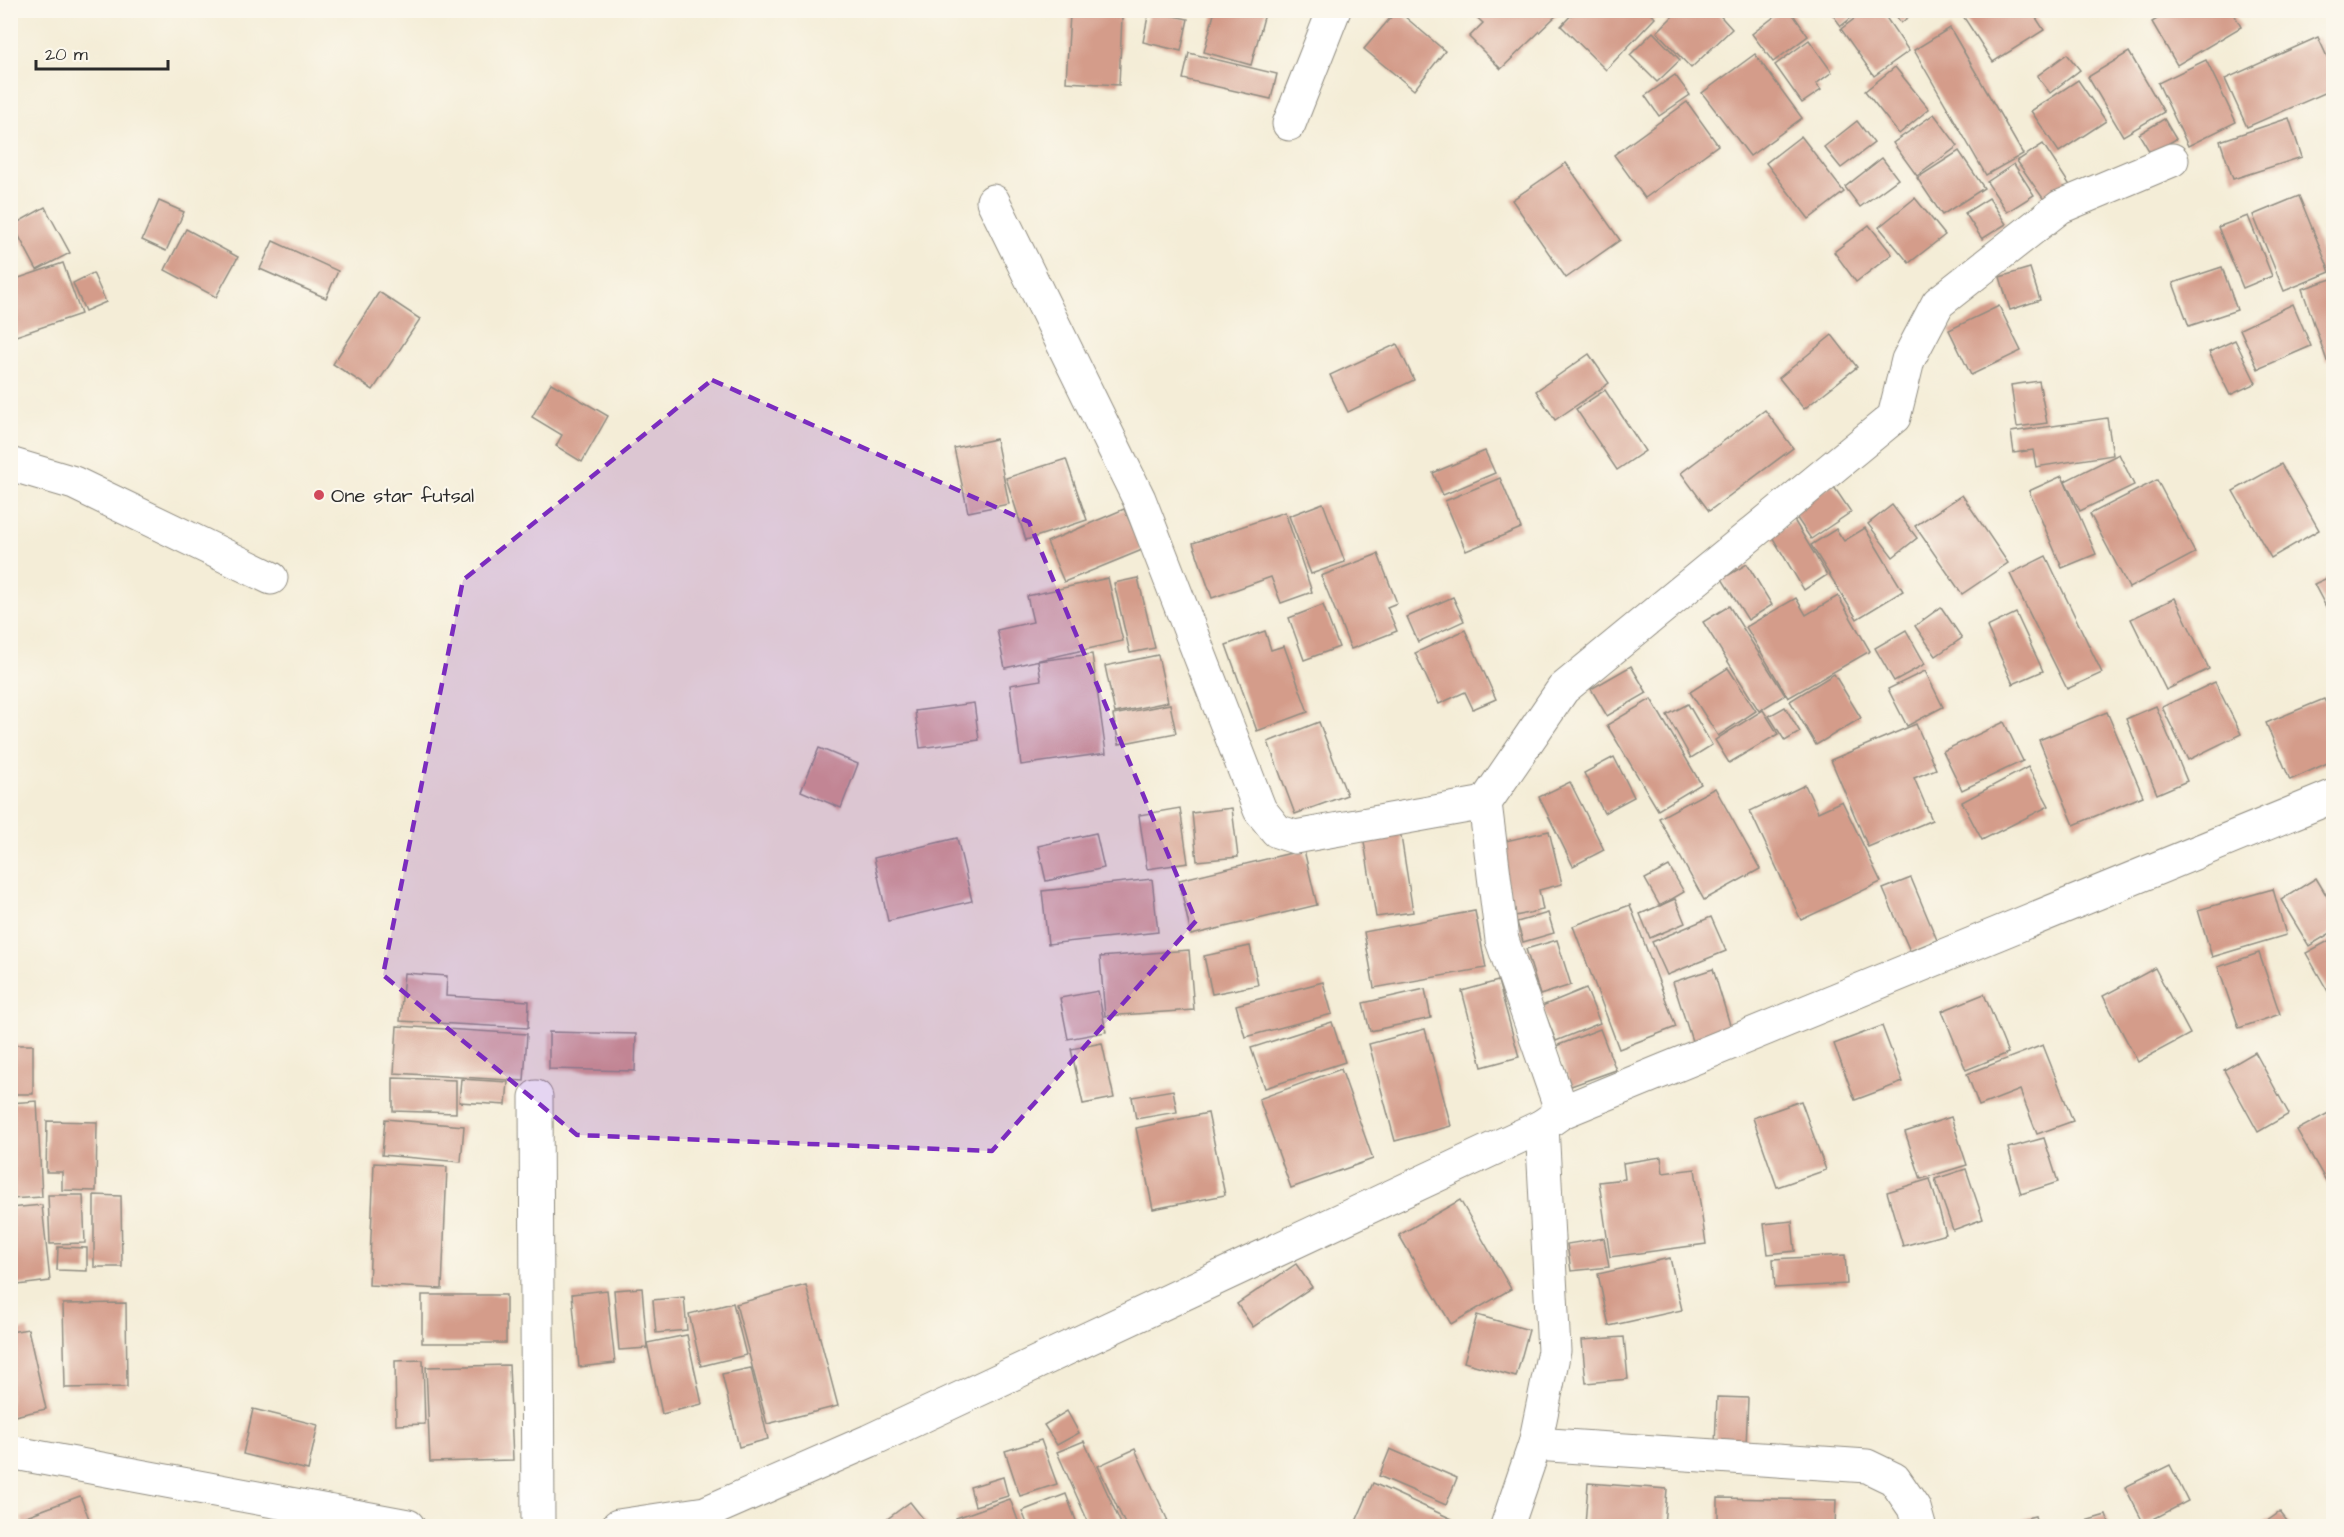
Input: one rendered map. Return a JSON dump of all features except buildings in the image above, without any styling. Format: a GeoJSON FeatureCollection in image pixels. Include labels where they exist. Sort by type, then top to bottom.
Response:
{"type":"FeatureCollection","features":[{"type":"Feature","properties":{"kind":"street"},"geometry":{"type":"LineString","coordinates":[[1288,124],[1334,10]]}},
{"type":"Feature","properties":{"kind":"street"},"geometry":{"type":"LineString","coordinates":[[1507,1527],[1534,1444],[1554,1351],[1552,1119],[1502,940],[1485,803],[1563,689],[1893,417],[1908,360],[1938,303],[2060,207],[2172,160]]}},
{"type":"Feature","properties":{"kind":"street"},"geometry":{"type":"LineString","coordinates":[[993,201],[1139,500],[1260,810],[1271,824],[1277,831],[1295,837],[1485,803]]}},
{"type":"Feature","properties":{"kind":"street"},"geometry":{"type":"LineString","coordinates":[[10,464],[74,483],[271,578]]}},
{"type":"Feature","properties":{"kind":"street"},"geometry":{"type":"LineString","coordinates":[[618,1527],[705,1513],[869,1441],[1552,1119],[2334,796]]}},
{"type":"Feature","properties":{"kind":"street"},"geometry":{"type":"LineString","coordinates":[[536,1097],[538,1527]]}},
{"type":"Feature","properties":{"kind":"street"},"geometry":{"type":"LineString","coordinates":[[1534,1444],[1867,1466],[1894,1479],[1914,1508],[1919,1527]]}},
{"type":"Feature","properties":{"kind":"street"},"geometry":{"type":"LineString","coordinates":[[10,1452],[408,1527]]}},
{"type":"Feature","properties":{"kind":"highlighted area"},"geometry":{"type":"Polygon","coordinates":[[[712,380],[1029,522],[1196,921],[992,1151],[577,1135],[383,975],[463,580],[712,380]]]}},
{"type":"Feature","properties":{"kind":"place","name":"One star futsal"},"geometry":{"type":"Point","coordinates":[319,495]}}]}
